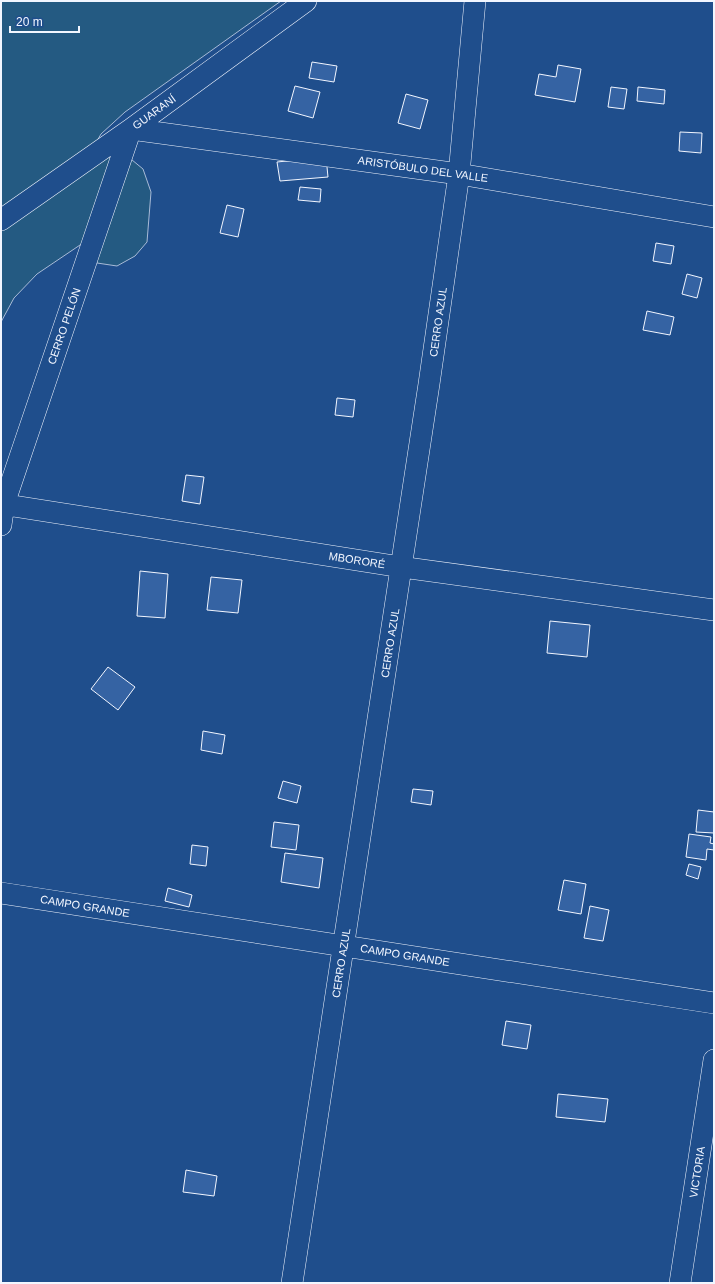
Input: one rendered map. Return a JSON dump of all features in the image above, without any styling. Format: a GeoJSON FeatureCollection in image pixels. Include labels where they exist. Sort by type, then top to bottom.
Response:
{"type":"FeatureCollection","features":[{"type":"Feature","properties":{"kind":"street","name":"GUARANÍ"},"geometry":{"type":"LineString","coordinates":[[1,220],[131,129],[306,1]]}},
{"type":"Feature","properties":{"kind":"street","name":"CERRO AZUL"},"geometry":{"type":"LineString","coordinates":[[292,1283],[344,946],[459,174],[475,1]]}},
{"type":"Feature","properties":{"kind":"street","name":"ARISTÓBULO DEL VALLE"},"geometry":{"type":"LineString","coordinates":[[131,129],[459,174],[714,217]]}},
{"type":"Feature","properties":{"kind":"street","name":"CERRO PELÓN"},"geometry":{"type":"LineString","coordinates":[[1,525],[2,504],[131,129]]}},
{"type":"Feature","properties":{"kind":"street","name":"MBORORÉ"},"geometry":{"type":"LineString","coordinates":[[2,504],[401,567],[714,610]]}},
{"type":"Feature","properties":{"kind":"street","name":"CAMPO GRANDE"},"geometry":{"type":"LineString","coordinates":[[1,893],[714,1003]]}},
{"type":"Feature","properties":{"kind":"street","name":"VICTORIA"},"geometry":{"type":"LineString","coordinates":[[680,1283],[714,1060]]}},
{"type":"Feature","properties":{"kind":"shaded area"},"geometry":{"type":"Polygon","coordinates":[[[1,1],[281,1],[125,112],[101,134],[93,148],[107,157],[126,155],[143,169],[151,192],[147,242],[135,256],[117,266],[97,263],[83,243],[37,274],[14,298],[1,322],[1,1]]]}},
{"type":"Feature","properties":{"kind":"building"},"geometry":{"type":"Polygon","coordinates":[[[312,62],[337,66],[334,82],[309,78],[312,62]]]}},
{"type":"Feature","properties":{"kind":"building"},"geometry":{"type":"Polygon","coordinates":[[[558,65],[581,69],[575,102],[535,95],[539,74],[556,77],[558,65]]]}},
{"type":"Feature","properties":{"kind":"building"},"geometry":{"type":"Polygon","coordinates":[[[295,86],[320,92],[313,118],[288,111],[295,86]]]}},
{"type":"Feature","properties":{"kind":"building"},"geometry":{"type":"Polygon","coordinates":[[[611,87],[627,89],[624,109],[608,107],[611,87]]]}},
{"type":"Feature","properties":{"kind":"building"},"geometry":{"type":"Polygon","coordinates":[[[638,87],[665,90],[664,104],[637,101],[638,87]]]}},
{"type":"Feature","properties":{"kind":"building"},"geometry":{"type":"Polygon","coordinates":[[[406,94],[428,100],[420,129],[398,123],[406,94]]]}},
{"type":"Feature","properties":{"kind":"building"},"geometry":{"type":"Polygon","coordinates":[[[680,132],[702,133],[701,153],[679,151],[680,132]]]}},
{"type":"Feature","properties":{"kind":"building"},"geometry":{"type":"Polygon","coordinates":[[[326,157],[328,177],[280,181],[277,162],[326,157]]]}},
{"type":"Feature","properties":{"kind":"building"},"geometry":{"type":"Polygon","coordinates":[[[300,187],[321,189],[320,202],[298,200],[300,187]]]}},
{"type":"Feature","properties":{"kind":"building"},"geometry":{"type":"Polygon","coordinates":[[[227,205],[244,209],[238,237],[220,233],[227,205]]]}},
{"type":"Feature","properties":{"kind":"building"},"geometry":{"type":"Polygon","coordinates":[[[656,243],[674,246],[671,264],[653,261],[656,243]]]}},
{"type":"Feature","properties":{"kind":"building"},"geometry":{"type":"Polygon","coordinates":[[[687,274],[702,278],[697,298],[682,294],[687,274]]]}},
{"type":"Feature","properties":{"kind":"building"},"geometry":{"type":"Polygon","coordinates":[[[647,311],[674,317],[670,335],[643,330],[647,311]]]}},
{"type":"Feature","properties":{"kind":"building"},"geometry":{"type":"Polygon","coordinates":[[[337,398],[355,400],[353,417],[335,415],[337,398]]]}},
{"type":"Feature","properties":{"kind":"building"},"geometry":{"type":"Polygon","coordinates":[[[186,475],[204,477],[200,504],[182,501],[186,475]]]}},
{"type":"Feature","properties":{"kind":"building"},"geometry":{"type":"Polygon","coordinates":[[[140,571],[168,574],[165,618],[137,616],[140,571]]]}},
{"type":"Feature","properties":{"kind":"building"},"geometry":{"type":"Polygon","coordinates":[[[211,577],[242,580],[238,613],[207,610],[211,577]]]}},
{"type":"Feature","properties":{"kind":"building"},"geometry":{"type":"Polygon","coordinates":[[[550,621],[590,625],[587,657],[547,653],[550,621]]]}},
{"type":"Feature","properties":{"kind":"building"},"geometry":{"type":"Polygon","coordinates":[[[108,667],[135,687],[118,710],[91,689],[108,667]]]}},
{"type":"Feature","properties":{"kind":"building"},"geometry":{"type":"Polygon","coordinates":[[[203,731],[225,735],[222,754],[201,750],[203,731]]]}},
{"type":"Feature","properties":{"kind":"building"},"geometry":{"type":"Polygon","coordinates":[[[283,781],[301,786],[297,803],[278,798],[283,781]]]}},
{"type":"Feature","properties":{"kind":"building"},"geometry":{"type":"Polygon","coordinates":[[[413,789],[433,791],[431,805],[411,802],[413,789]]]}},
{"type":"Feature","properties":{"kind":"building"},"geometry":{"type":"Polygon","coordinates":[[[698,810],[714,812],[714,833],[696,832],[698,810]]]}},
{"type":"Feature","properties":{"kind":"building"},"geometry":{"type":"Polygon","coordinates":[[[274,822],[299,825],[296,850],[271,847],[274,822]]]}},
{"type":"Feature","properties":{"kind":"building"},"geometry":{"type":"Polygon","coordinates":[[[689,834],[711,837],[710,843],[714,844],[714,850],[707,849],[706,860],[686,857],[689,834]]]}},
{"type":"Feature","properties":{"kind":"building"},"geometry":{"type":"Polygon","coordinates":[[[192,845],[208,847],[206,866],[190,864],[192,845]]]}},
{"type":"Feature","properties":{"kind":"building"},"geometry":{"type":"Polygon","coordinates":[[[285,853],[323,858],[319,888],[281,882],[285,853]]]}},
{"type":"Feature","properties":{"kind":"building"},"geometry":{"type":"Polygon","coordinates":[[[689,864],[701,867],[698,879],[686,875],[689,864]]]}},
{"type":"Feature","properties":{"kind":"building"},"geometry":{"type":"Polygon","coordinates":[[[564,880],[586,884],[581,914],[558,910],[564,880]]]}},
{"type":"Feature","properties":{"kind":"building"},"geometry":{"type":"Polygon","coordinates":[[[168,888],[192,895],[189,907],[165,901],[168,888]]]}},
{"type":"Feature","properties":{"kind":"building"},"geometry":{"type":"Polygon","coordinates":[[[590,906],[609,910],[603,941],[584,938],[590,906]]]}},
{"type":"Feature","properties":{"kind":"building"},"geometry":{"type":"Polygon","coordinates":[[[506,1021],[531,1025],[527,1049],[502,1045],[506,1021]]]}},
{"type":"Feature","properties":{"kind":"building"},"geometry":{"type":"Polygon","coordinates":[[[558,1094],[608,1099],[605,1122],[556,1117],[558,1094]]]}},
{"type":"Feature","properties":{"kind":"building"},"geometry":{"type":"Polygon","coordinates":[[[186,1170],[217,1176],[214,1196],[183,1192],[186,1170]]]}}]}
